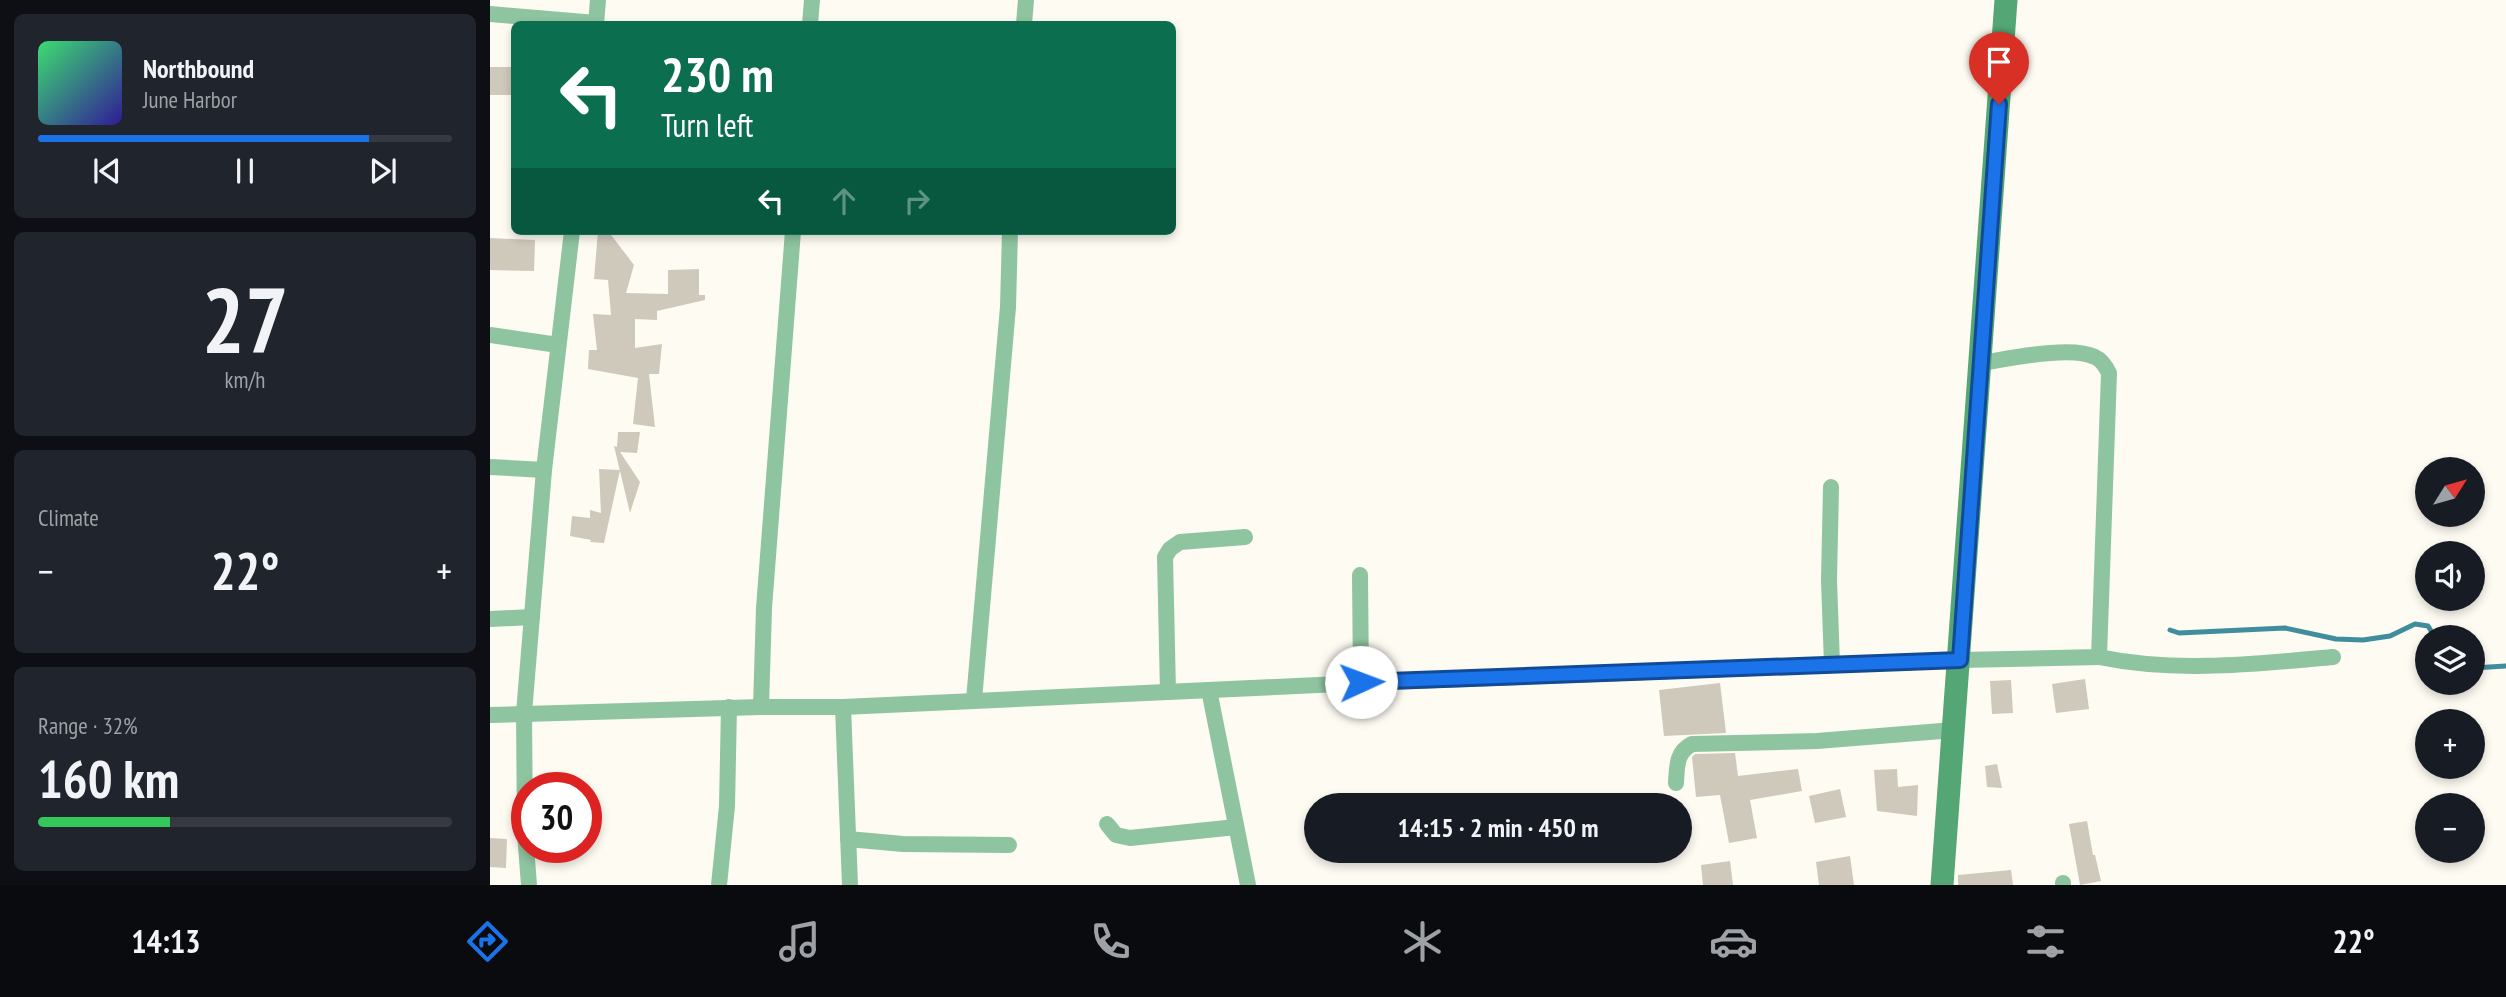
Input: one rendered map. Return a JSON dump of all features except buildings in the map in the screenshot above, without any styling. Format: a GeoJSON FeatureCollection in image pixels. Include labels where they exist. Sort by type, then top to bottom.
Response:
{"type":"FeatureCollection","features":[{"type":"Feature","properties":{"kind":"street"},"geometry":{"type":"LineString","coordinates":[[596,21],[598,0]]}},
{"type":"Feature","properties":{"kind":"street"},"geometry":{"type":"LineString","coordinates":[[810,21],[812,0]]}},
{"type":"Feature","properties":{"kind":"street"},"geometry":{"type":"LineString","coordinates":[[1024,21],[1026,0]]}},
{"type":"Feature","properties":{"kind":"street"},"geometry":{"type":"LineString","coordinates":[[1942,885],[2006,0]]}},
{"type":"Feature","properties":{"kind":"street"},"geometry":{"type":"LineString","coordinates":[[490,14],[564,21]]}},
{"type":"Feature","properties":{"kind":"street"},"geometry":{"type":"LineString","coordinates":[[529,885],[524,713],[544,470],[572,235]]}},
{"type":"Feature","properties":{"kind":"street"},"geometry":{"type":"LineString","coordinates":[[761,706],[765,595],[793,235]]}},
{"type":"Feature","properties":{"kind":"street"},"geometry":{"type":"LineString","coordinates":[[974,700],[1008,307],[1010,235]]}},
{"type":"Feature","properties":{"kind":"street"},"geometry":{"type":"LineString","coordinates":[[490,335],[558,345]]}},
{"type":"Feature","properties":{"kind":"street"},"geometry":{"type":"LineString","coordinates":[[1981,363],[2045,354],[2080,353],[2101,360],[2109,373],[2099,657]]}},
{"type":"Feature","properties":{"kind":"street"},"geometry":{"type":"LineString","coordinates":[[490,467],[544,470]]}},
{"type":"Feature","properties":{"kind":"street"},"geometry":{"type":"LineString","coordinates":[[1832,487],[1829,580],[1832,665]]}},
{"type":"Feature","properties":{"kind":"street"},"geometry":{"type":"LineString","coordinates":[[1168,692],[1165,556],[1180,542],[1245,537]]}},
{"type":"Feature","properties":{"kind":"street"},"geometry":{"type":"LineString","coordinates":[[1360,575],[1361,682]]}},
{"type":"Feature","properties":{"kind":"street"},"geometry":{"type":"LineString","coordinates":[[490,619],[532,617]]}},
{"type":"Feature","properties":{"kind":"street"},"geometry":{"type":"LineString","coordinates":[[490,715],[761,706],[843,707],[1361,682],[1960,660],[2099,657],[2154,667],[2179,667],[2333,657]]}},
{"type":"Feature","properties":{"kind":"street"},"geometry":{"type":"LineString","coordinates":[[1209,690],[1248,885]]}},
{"type":"Feature","properties":{"kind":"street"},"geometry":{"type":"LineString","coordinates":[[843,707],[850,885]]}},
{"type":"Feature","properties":{"kind":"street"},"geometry":{"type":"LineString","coordinates":[[719,885],[727,806],[729,708]]}},
{"type":"Feature","properties":{"kind":"street"},"geometry":{"type":"LineString","coordinates":[[1675,783],[1679,756],[1682,750],[1692,744],[1817,741],[1954,730]]}},
{"type":"Feature","properties":{"kind":"street"},"geometry":{"type":"LineString","coordinates":[[1107,824],[1116,835],[1130,838],[1236,827]]}},
{"type":"Feature","properties":{"kind":"street"},"geometry":{"type":"LineString","coordinates":[[848,839],[903,844],[1009,845]]}},
{"type":"Feature","properties":{"kind":"waterway"},"geometry":{"type":"LineString","coordinates":[[2170,630],[2179,633],[2285,628],[2336,639],[2363,640],[2390,636],[2415,624],[2422,625]]}},
{"type":"Feature","properties":{"kind":"waterway"},"geometry":{"type":"LineString","coordinates":[[2485,667],[2506,666]]}},
{"type":"Feature","properties":{"kind":"route"},"geometry":{"type":"LineString","coordinates":[[1361,682],[1960,660],[1999,104]]}}]}
